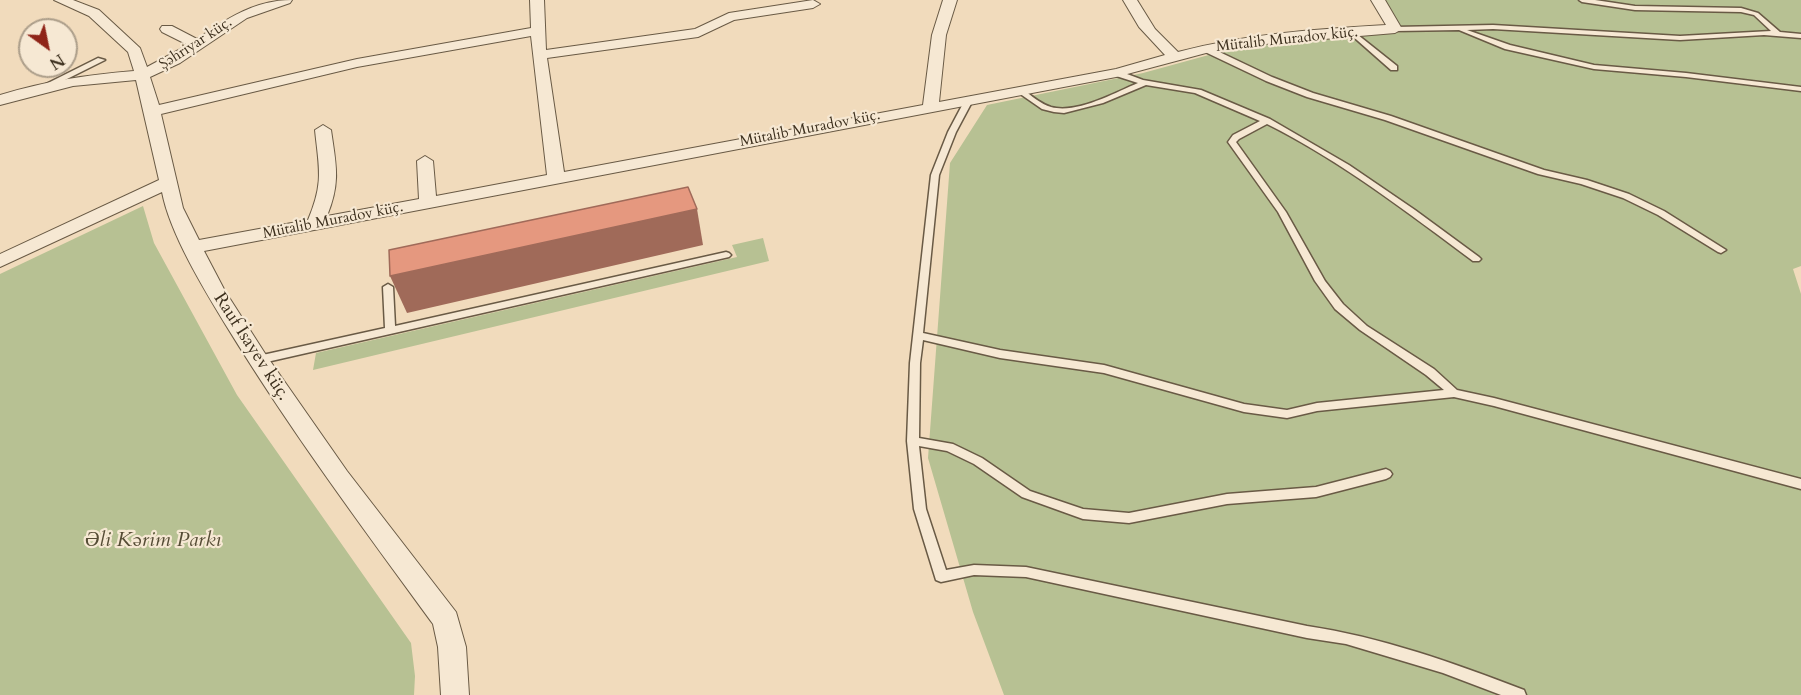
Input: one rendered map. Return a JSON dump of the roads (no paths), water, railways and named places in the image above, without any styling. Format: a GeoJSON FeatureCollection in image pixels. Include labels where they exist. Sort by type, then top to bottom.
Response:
{"type":"FeatureCollection","features":[{"type":"Feature","properties":{"kind":"street","name":"Rauf İsayev küç."},"geometry":{"type":"LineString","coordinates":[[61,0],[94,13],[135,51],[153,111],[174,208],[193,247],[215,291],[258,360],[339,478],[446,620],[452,647],[455,695]]}},
{"type":"Feature","properties":{"kind":"street","name":"Şəhriyar küç."},"geometry":{"type":"LineString","coordinates":[[0,100],[46,86],[143,75],[168,64],[242,15],[285,0]]}},
{"type":"Feature","properties":{"kind":"street"},"geometry":{"type":"LineString","coordinates":[[537,0],[539,55],[556,178]]}},
{"type":"Feature","properties":{"kind":"street"},"geometry":{"type":"LineString","coordinates":[[931,107],[939,35],[950,0]]}},
{"type":"Feature","properties":{"kind":"street"},"geometry":{"type":"LineString","coordinates":[[1130,0],[1134,11],[1159,43],[1178,57]]}},
{"type":"Feature","properties":{"kind":"street"},"geometry":{"type":"LineString","coordinates":[[1378,0],[1395,29]]}},
{"type":"Feature","properties":{"kind":"street"},"geometry":{"type":"LineString","coordinates":[[539,55],[698,33],[729,17],[813,4]]}},
{"type":"Feature","properties":{"kind":"street"},"geometry":{"type":"LineString","coordinates":[[167,29],[199,45]]}},
{"type":"Feature","properties":{"kind":"street","name":"Mütalib Muradov küç."},"geometry":{"type":"LineString","coordinates":[[193,247],[1020,92],[1116,73],[1206,49],[1263,40],[1395,29]]}},
{"type":"Feature","properties":{"kind":"street"},"geometry":{"type":"LineString","coordinates":[[153,111],[357,63],[538,31]]}},
{"type":"Feature","properties":{"kind":"street"},"geometry":{"type":"LineString","coordinates":[[315,224],[327,196],[329,181],[323,130]]}},
{"type":"Feature","properties":{"kind":"street"},"geometry":{"type":"LineString","coordinates":[[425,161],[428,202]]}},
{"type":"Feature","properties":{"kind":"street"},"geometry":{"type":"LineString","coordinates":[[0,261],[168,183]]}},
{"type":"Feature","properties":{"kind":"lane"},"geometry":{"type":"LineString","coordinates":[[1582,0],[1635,9],[1749,11],[1778,34]]}},
{"type":"Feature","properties":{"kind":"lane"},"geometry":{"type":"LineString","coordinates":[[1395,29],[1493,27],[1680,38],[1778,34],[1801,36]]}},
{"type":"Feature","properties":{"kind":"lane"},"geometry":{"type":"LineString","coordinates":[[1456,28],[1508,47],[1594,68],[1686,75],[1801,89]]}},
{"type":"Feature","properties":{"kind":"lane"},"geometry":{"type":"LineString","coordinates":[[1352,32],[1394,68]]}},
{"type":"Feature","properties":{"kind":"lane"},"geometry":{"type":"LineString","coordinates":[[1206,49],[1269,79],[1310,95],[1388,118],[1541,172],[1584,182],[1626,196],[1661,213],[1721,250]]}},
{"type":"Feature","properties":{"kind":"lane"},"geometry":{"type":"LineString","coordinates":[[46,86],[101,60]]}},
{"type":"Feature","properties":{"kind":"lane"},"geometry":{"type":"LineString","coordinates":[[1116,73],[1145,83],[1186,88],[1290,131],[1404,206],[1476,259]]}},
{"type":"Feature","properties":{"kind":"lane"},"geometry":{"type":"LineString","coordinates":[[1020,92],[1042,106],[1053,110],[1066,110],[1084,107],[1145,83]]}},
{"type":"Feature","properties":{"kind":"lane"},"geometry":{"type":"LineString","coordinates":[[969,100],[952,132],[936,175],[918,335],[913,441],[920,509],[941,576],[974,570],[1026,572],[1307,632],[1346,638],[1443,667],[1518,695]]}},
{"type":"Feature","properties":{"kind":"lane"},"geometry":{"type":"LineString","coordinates":[[1267,121],[1236,137],[1232,142],[1236,151],[1261,181],[1286,219],[1329,296],[1352,318],[1437,376],[1454,393]]}},
{"type":"Feature","properties":{"kind":"lane"},"geometry":{"type":"LineString","coordinates":[[258,360],[726,255]]}},
{"type":"Feature","properties":{"kind":"lane"},"geometry":{"type":"LineString","coordinates":[[388,287],[390,331]]}},
{"type":"Feature","properties":{"kind":"lane"},"geometry":{"type":"LineString","coordinates":[[918,335],[1000,354],[1104,369],[1244,408],[1287,414],[1317,407],[1454,393],[1801,484]]}},
{"type":"Feature","properties":{"kind":"lane"},"geometry":{"type":"LineString","coordinates":[[913,441],[949,447],[978,460],[1026,494],[1045,501],[1083,514],[1129,518],[1227,499],[1316,492],[1386,474]]}},
{"type":"Feature","properties":{"kind":"park label","name":"Əli Kərim Parkı"},"geometry":{"type":"Point","coordinates":[153,541]}}]}
